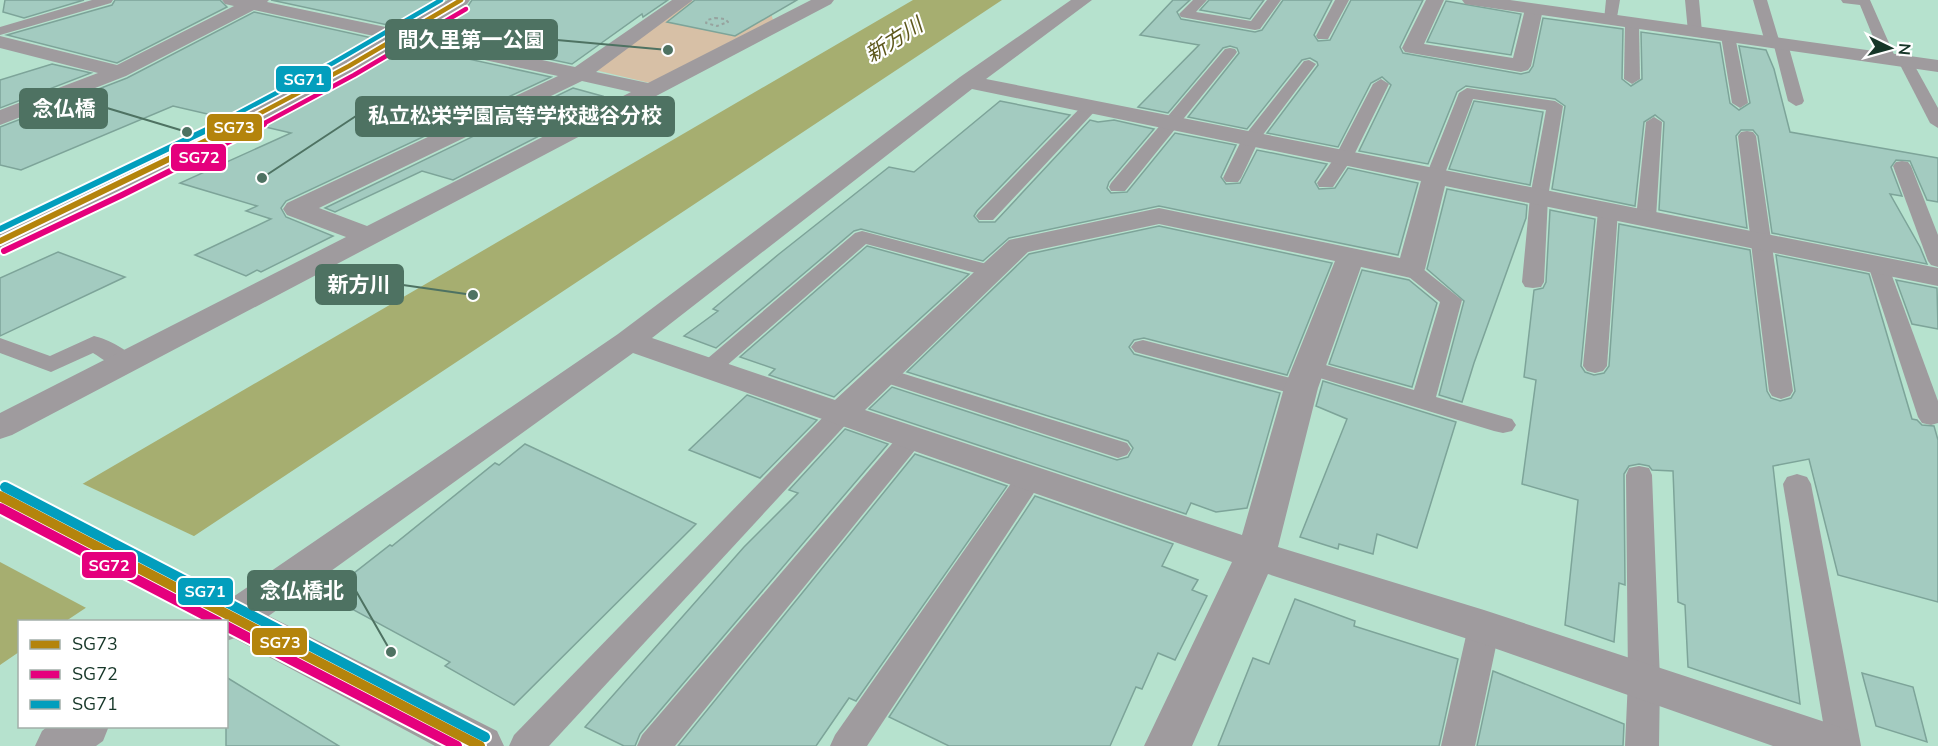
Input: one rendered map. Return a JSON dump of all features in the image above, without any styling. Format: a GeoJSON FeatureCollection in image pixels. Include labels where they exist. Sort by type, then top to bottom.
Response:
{"type":"FeatureCollection","features":[{"type":"Feature","properties":{"kind":"street"},"geometry":{"type":"LineString","coordinates":[[231,0],[257,2],[401,38],[652,90]]}},
{"type":"Feature","properties":{"kind":"street"},"geometry":{"type":"LineString","coordinates":[[0,241],[209,142],[401,38],[461,0]]}},
{"type":"Feature","properties":{"kind":"street"},"geometry":{"type":"LineString","coordinates":[[370,236],[296,209],[578,75],[684,0]]}},
{"type":"Feature","properties":{"kind":"street"},"geometry":{"type":"LineString","coordinates":[[0,427],[825,0]]}},
{"type":"Feature","properties":{"kind":"street"},"geometry":{"type":"LineString","coordinates":[[222,614],[629,341],[968,82],[1083,0]]}},
{"type":"Feature","properties":{"kind":"street"},"geometry":{"type":"LineString","coordinates":[[1435,0],[1412,48],[1521,66],[1534,9]]}},
{"type":"Feature","properties":{"kind":"street"},"geometry":{"type":"LineString","coordinates":[[1470,0],[1512,3],[1534,9],[1938,66]]}},
{"type":"Feature","properties":{"kind":"street"},"geometry":{"type":"LineString","coordinates":[[0,118],[119,72],[257,2]]}},
{"type":"Feature","properties":{"kind":"street"},"geometry":{"type":"LineString","coordinates":[[0,42],[119,72]]}},
{"type":"Feature","properties":{"kind":"street"},"geometry":{"type":"LineString","coordinates":[[968,82],[1938,277]]}},
{"type":"Feature","properties":{"kind":"street"},"geometry":{"type":"LineString","coordinates":[[841,414],[1018,246],[1159,216],[1411,269],[1436,176]]}},
{"type":"Feature","properties":{"kind":"street"},"geometry":{"type":"LineString","coordinates":[[1168,746],[1256,555],[1305,377],[1351,256]]}},
{"type":"Feature","properties":{"kind":"street"},"geometry":{"type":"LineString","coordinates":[[629,341],[1029,479],[1644,680],[1834,746]]}},
{"type":"Feature","properties":{"kind":"street"},"geometry":{"type":"LineString","coordinates":[[0,496],[222,614],[480,746]]}},
{"type":"Feature","properties":{"kind":"street"},"geometry":{"type":"LineString","coordinates":[[59,746],[83,728]]}},
{"type":"Feature","properties":{"kind":"lane"},"geometry":{"type":"LineString","coordinates":[[0,31],[106,0]]}},
{"type":"Feature","properties":{"kind":"lane"},"geometry":{"type":"LineString","coordinates":[[1200,0],[1186,14],[1255,26],[1274,0]]}},
{"type":"Feature","properties":{"kind":"lane"},"geometry":{"type":"LineString","coordinates":[[1323,36],[1342,0]]}},
{"type":"Feature","properties":{"kind":"lane"},"geometry":{"type":"LineString","coordinates":[[1611,20],[1613,0]]}},
{"type":"Feature","properties":{"kind":"lane"},"geometry":{"type":"LineString","coordinates":[[1692,0],[1695,32]]}},
{"type":"Feature","properties":{"kind":"lane"},"geometry":{"type":"LineString","coordinates":[[1760,0],[1796,101]]}},
{"type":"Feature","properties":{"kind":"lane"},"geometry":{"type":"LineString","coordinates":[[1848,0],[1865,2],[1897,60],[1938,123]]}},
{"type":"Feature","properties":{"kind":"lane"},"geometry":{"type":"LineString","coordinates":[[1632,23],[1632,79]]}},
{"type":"Feature","properties":{"kind":"lane"},"geometry":{"type":"LineString","coordinates":[[1728,36],[1740,103]]}},
{"type":"Feature","properties":{"kind":"lane"},"geometry":{"type":"LineString","coordinates":[[1118,187],[1169,122],[1230,52]]}},
{"type":"Feature","properties":{"kind":"lane"},"geometry":{"type":"LineString","coordinates":[[1232,178],[1251,139],[1309,64]]}},
{"type":"Feature","properties":{"kind":"lane"},"geometry":{"type":"LineString","coordinates":[[1326,183],[1344,157],[1381,84]]}},
{"type":"Feature","properties":{"kind":"lane"},"geometry":{"type":"LineString","coordinates":[[1436,176],[1467,93],[1555,106],[1539,197],[1533,282]]}},
{"type":"Feature","properties":{"kind":"lane"},"geometry":{"type":"LineString","coordinates":[[986,216],[1090,107]]}},
{"type":"Feature","properties":{"kind":"lane"},"geometry":{"type":"LineString","coordinates":[[1647,218],[1654,122]]}},
{"type":"Feature","properties":{"kind":"lane"},"geometry":{"type":"LineString","coordinates":[[1747,136],[1781,390]]}},
{"type":"Feature","properties":{"kind":"lane"},"geometry":{"type":"LineString","coordinates":[[1902,166],[1938,261]]}},
{"type":"Feature","properties":{"kind":"lane"},"geometry":{"type":"LineString","coordinates":[[1595,366],[1608,211]]}},
{"type":"Feature","properties":{"kind":"lane"},"geometry":{"type":"LineString","coordinates":[[709,369],[862,237],[991,271]]}},
{"type":"Feature","properties":{"kind":"lane"},"geometry":{"type":"LineString","coordinates":[[1878,265],[1931,417]]}},
{"type":"Feature","properties":{"kind":"lane"},"geometry":{"type":"LineString","coordinates":[[1411,269],[1451,300],[1423,401]]}},
{"type":"Feature","properties":{"kind":"lane"},"geometry":{"type":"LineString","coordinates":[[0,345],[51,365],[94,343],[124,362]]}},
{"type":"Feature","properties":{"kind":"lane"},"geometry":{"type":"LineString","coordinates":[[1143,347],[1423,401],[1503,425]]}},
{"type":"Feature","properties":{"kind":"lane"},"geometry":{"type":"LineString","coordinates":[[882,374],[1118,449]]}},
{"type":"Feature","properties":{"kind":"lane"},"geometry":{"type":"LineString","coordinates":[[526,746],[841,414]]}},
{"type":"Feature","properties":{"kind":"lane"},"geometry":{"type":"LineString","coordinates":[[654,746],[911,438]]}},
{"type":"Feature","properties":{"kind":"lane"},"geometry":{"type":"LineString","coordinates":[[1639,475],[1644,680],[1642,746]]}},
{"type":"Feature","properties":{"kind":"lane"},"geometry":{"type":"LineString","coordinates":[[847,746],[1029,479]]}},
{"type":"Feature","properties":{"kind":"lane"},"geometry":{"type":"LineString","coordinates":[[1797,484],[1844,746]]}},
{"type":"Feature","properties":{"kind":"lane"},"geometry":{"type":"LineString","coordinates":[[1458,746],[1484,627]]}},
{"type":"Feature","properties":{"kind":"shaded area"},"geometry":{"type":"Polygon","coordinates":[[[698,0],[771,13],[773,20],[650,83],[595,70],[686,2],[698,0]]]}},
{"type":"Feature","properties":{"kind":"water"},"geometry":{"type":"Polygon","coordinates":[[[913,0],[1002,0],[68,620],[18,620],[18,653],[0,665],[0,532],[913,0]]]}},
{"type":"Feature","properties":{"kind":"pier"},"geometry":{"type":"Polygon","coordinates":[[[79,482],[198,538],[90,610],[0,562],[0,528],[79,482]]]}},
{"type":"Feature","properties":{"kind":"building"},"geometry":{"type":"Polygon","coordinates":[[[5,0],[84,0],[24,18],[3,12],[5,0]]]}},
{"type":"Feature","properties":{"kind":"building"},"geometry":{"type":"Polygon","coordinates":[[[115,0],[220,0],[227,7],[117,63],[7,35],[112,5],[115,0]]]}},
{"type":"Feature","properties":{"kind":"building"},"geometry":{"type":"Polygon","coordinates":[[[271,0],[444,0],[397,27],[271,0]]]}},
{"type":"Feature","properties":{"kind":"building"},"geometry":{"type":"Polygon","coordinates":[[[472,0],[668,0],[643,17],[642,14],[572,64],[424,33],[468,6],[472,0]]]}},
{"type":"Feature","properties":{"kind":"building"},"geometry":{"type":"Polygon","coordinates":[[[695,0],[797,0],[735,36],[667,22],[695,0]]]}},
{"type":"Feature","properties":{"kind":"building"},"geometry":{"type":"Polygon","coordinates":[[[1173,0],[1190,0],[1177,12],[1181,19],[1255,32],[1262,30],[1283,0],[1332,0],[1314,35],[1318,41],[1330,40],[1351,0],[1423,0],[1400,47],[1403,53],[1521,74],[1529,72],[1533,66],[1543,18],[1623,29],[1622,79],[1631,86],[1642,79],[1641,32],[1720,43],[1730,103],[1739,110],[1750,103],[1739,46],[1766,50],[1774,69],[1790,132],[1938,158],[1938,202],[1927,200],[1910,161],[1896,160],[1891,167],[1902,196],[1890,194],[1927,264],[1772,233],[1758,136],[1753,130],[1741,130],[1736,136],[1747,228],[1659,210],[1664,122],[1655,115],[1644,122],[1635,206],[1552,189],[1565,106],[1555,99],[1466,86],[1457,92],[1428,164],[1359,151],[1391,85],[1382,77],[1371,83],[1338,147],[1267,133],[1318,65],[1310,58],[1302,60],[1247,129],[1188,117],[1239,53],[1237,48],[1230,46],[1223,48],[1168,113],[1138,107],[1199,45],[1140,35],[1173,0]]]}},
{"type":"Feature","properties":{"kind":"building"},"geometry":{"type":"Polygon","coordinates":[[[1209,0],[1264,0],[1250,19],[1200,10],[1209,0]]]}},
{"type":"Feature","properties":{"kind":"building"},"geometry":{"type":"Polygon","coordinates":[[[1446,1],[1521,14],[1511,55],[1427,42],[1446,1]]]}},
{"type":"Feature","properties":{"kind":"building"},"geometry":{"type":"Polygon","coordinates":[[[254,12],[377,39],[229,119],[173,106],[21,170],[0,165],[0,127],[127,78],[254,12]]]}},
{"type":"Feature","properties":{"kind":"building"},"geometry":{"type":"Polygon","coordinates":[[[404,45],[551,77],[286,201],[281,208],[286,217],[333,236],[261,272],[257,270],[246,276],[195,255],[271,219],[246,211],[257,206],[180,183],[291,133],[261,126],[404,45]]]}},
{"type":"Feature","properties":{"kind":"building"},"geometry":{"type":"Polygon","coordinates":[[[52,64],[91,73],[0,108],[0,80],[52,64]]]}},
{"type":"Feature","properties":{"kind":"building"},"geometry":{"type":"Polygon","coordinates":[[[573,88],[602,96],[593,100],[604,103],[453,180],[422,171],[335,212],[325,208],[573,88]]]}},
{"type":"Feature","properties":{"kind":"building"},"geometry":{"type":"Polygon","coordinates":[[[1000,101],[1070,115],[977,211],[974,216],[979,222],[995,222],[1090,120],[1098,122],[1114,120],[1154,129],[1109,182],[1107,188],[1111,193],[1127,192],[1175,133],[1236,145],[1221,177],[1226,184],[1240,183],[1257,150],[1327,164],[1315,182],[1319,189],[1335,188],[1348,168],[1418,183],[1398,255],[1159,206],[1009,238],[983,261],[861,229],[854,231],[716,348],[684,336],[718,311],[713,309],[779,254],[889,167],[914,172],[1000,101]]]}},
{"type":"Feature","properties":{"kind":"building"},"geometry":{"type":"Polygon","coordinates":[[[1474,101],[1543,112],[1530,185],[1449,169],[1474,101]]]}},
{"type":"Feature","properties":{"kind":"building"},"geometry":{"type":"Polygon","coordinates":[[[1447,189],[1527,205],[1526,218],[1462,402],[1439,395],[1464,301],[1427,269],[1447,189]]]}},
{"type":"Feature","properties":{"kind":"building"},"geometry":{"type":"Polygon","coordinates":[[[1550,210],[1595,219],[1581,366],[1585,372],[1594,375],[1604,373],[1609,366],[1619,224],[1750,250],[1767,391],[1771,398],[1780,401],[1791,398],[1795,391],[1776,255],[1869,274],[1912,419],[1922,425],[1934,426],[1938,440],[1938,602],[1838,575],[1809,459],[1773,466],[1800,704],[1688,667],[1685,605],[1678,602],[1673,471],[1652,470],[1649,466],[1639,464],[1629,466],[1624,474],[1625,585],[1619,583],[1614,642],[1565,625],[1578,500],[1522,484],[1536,380],[1524,377],[1534,290],[1543,288],[1546,282],[1550,210]]]}},
{"type":"Feature","properties":{"kind":"building"},"geometry":{"type":"Polygon","coordinates":[[[1159,226],[1332,263],[1287,375],[1144,338],[1134,340],[1129,347],[1134,354],[1280,393],[1247,508],[1216,512],[1191,503],[1186,514],[869,409],[892,387],[1117,460],[1128,457],[1133,448],[1128,441],[907,372],[1029,254],[1159,226]]]}},
{"type":"Feature","properties":{"kind":"building"},"geometry":{"type":"Polygon","coordinates":[[[867,246],[969,274],[834,397],[769,375],[775,369],[740,357],[867,246]]]}},
{"type":"Feature","properties":{"kind":"building"},"geometry":{"type":"Polygon","coordinates":[[[58,252],[125,277],[0,336],[0,278],[58,252]]]}},
{"type":"Feature","properties":{"kind":"building"},"geometry":{"type":"Polygon","coordinates":[[[1362,270],[1409,280],[1437,303],[1412,387],[1329,364],[1362,270]]]}},
{"type":"Feature","properties":{"kind":"building"},"geometry":{"type":"Polygon","coordinates":[[[1896,280],[1937,288],[1938,329],[1912,324],[1896,280]]]}},
{"type":"Feature","properties":{"kind":"building"},"geometry":{"type":"Polygon","coordinates":[[[1323,381],[1456,422],[1417,548],[1377,534],[1373,554],[1339,544],[1338,549],[1300,537],[1347,419],[1316,406],[1323,381]]]}},
{"type":"Feature","properties":{"kind":"building"},"geometry":{"type":"Polygon","coordinates":[[[747,395],[817,420],[760,478],[689,450],[747,395]]]}},
{"type":"Feature","properties":{"kind":"building"},"geometry":{"type":"Polygon","coordinates":[[[845,429],[888,444],[640,734],[635,746],[624,746],[585,727],[744,547],[798,493],[789,490],[845,429]]]}},
{"type":"Feature","properties":{"kind":"building"},"geometry":{"type":"Polygon","coordinates":[[[525,444],[696,524],[514,705],[445,666],[450,662],[326,595],[390,545],[392,546],[495,463],[499,465],[525,444]]]}},
{"type":"Feature","properties":{"kind":"building"},"geometry":{"type":"Polygon","coordinates":[[[915,454],[1007,486],[856,701],[849,698],[816,746],[678,746],[915,454]]]}},
{"type":"Feature","properties":{"kind":"building"},"geometry":{"type":"Polygon","coordinates":[[[1035,496],[1173,544],[1162,566],[1198,580],[1192,590],[1207,596],[1175,660],[1158,653],[1142,689],[1136,687],[1110,746],[949,746],[889,717],[1035,496]]]}},
{"type":"Feature","properties":{"kind":"building"},"geometry":{"type":"Polygon","coordinates":[[[1295,599],[1355,621],[1354,626],[1458,659],[1439,746],[1218,746],[1253,658],[1269,664],[1295,599]]]}},
{"type":"Feature","properties":{"kind":"building"},"geometry":{"type":"Polygon","coordinates":[[[1493,671],[1624,724],[1623,746],[1477,746],[1493,671]]]}},
{"type":"Feature","properties":{"kind":"building"},"geometry":{"type":"Polygon","coordinates":[[[1862,673],[1913,687],[1927,742],[1876,726],[1862,673]]]}},
{"type":"Feature","properties":{"kind":"building"},"geometry":{"type":"Polygon","coordinates":[[[228,678],[339,746],[226,746],[228,678]]]}},
{"type":"Feature","properties":{"kind":"transit line","name":"SG71"},"geometry":{"type":"LineString","coordinates":[[0,229],[224,121],[333,63],[441,0]]}},
{"type":"Feature","properties":{"kind":"transit line","name":"SG73"},"geometry":{"type":"LineString","coordinates":[[0,241],[118,185],[292,97],[461,0]]}},
{"type":"Feature","properties":{"kind":"transit line","name":"SG72"},"geometry":{"type":"LineString","coordinates":[[4,251],[239,137],[354,75],[466,9]]}},
{"type":"Feature","properties":{"kind":"transit line","name":"SG71"},"geometry":{"type":"LineString","coordinates":[[5,487],[485,737]]}},
{"type":"Feature","properties":{"kind":"transit line","name":"SG73"},"geometry":{"type":"LineString","coordinates":[[0,496],[480,746]]}},
{"type":"Feature","properties":{"kind":"transit line","name":"SG72"},"geometry":{"type":"LineString","coordinates":[[0,508],[214,620]]}},
{"type":"Feature","properties":{"kind":"transit line","name":"SG72"},"geometry":{"type":"LineString","coordinates":[[228,627],[457,746]]}},
{"type":"Feature","properties":{"kind":"place","name":"間久里第一公園"},"geometry":{"type":"Point","coordinates":[668,50]}},
{"type":"Feature","properties":{"kind":"place","name":"念仏橋"},"geometry":{"type":"Point","coordinates":[187,132]}},
{"type":"Feature","properties":{"kind":"place","name":"私立松栄学園高等学校越谷分校"},"geometry":{"type":"Point","coordinates":[262,178]}},
{"type":"Feature","properties":{"kind":"place","name":"新方川"},"geometry":{"type":"Point","coordinates":[473,295]}},
{"type":"Feature","properties":{"kind":"place","name":"念仏橋北"},"geometry":{"type":"Point","coordinates":[391,652]}}]}
